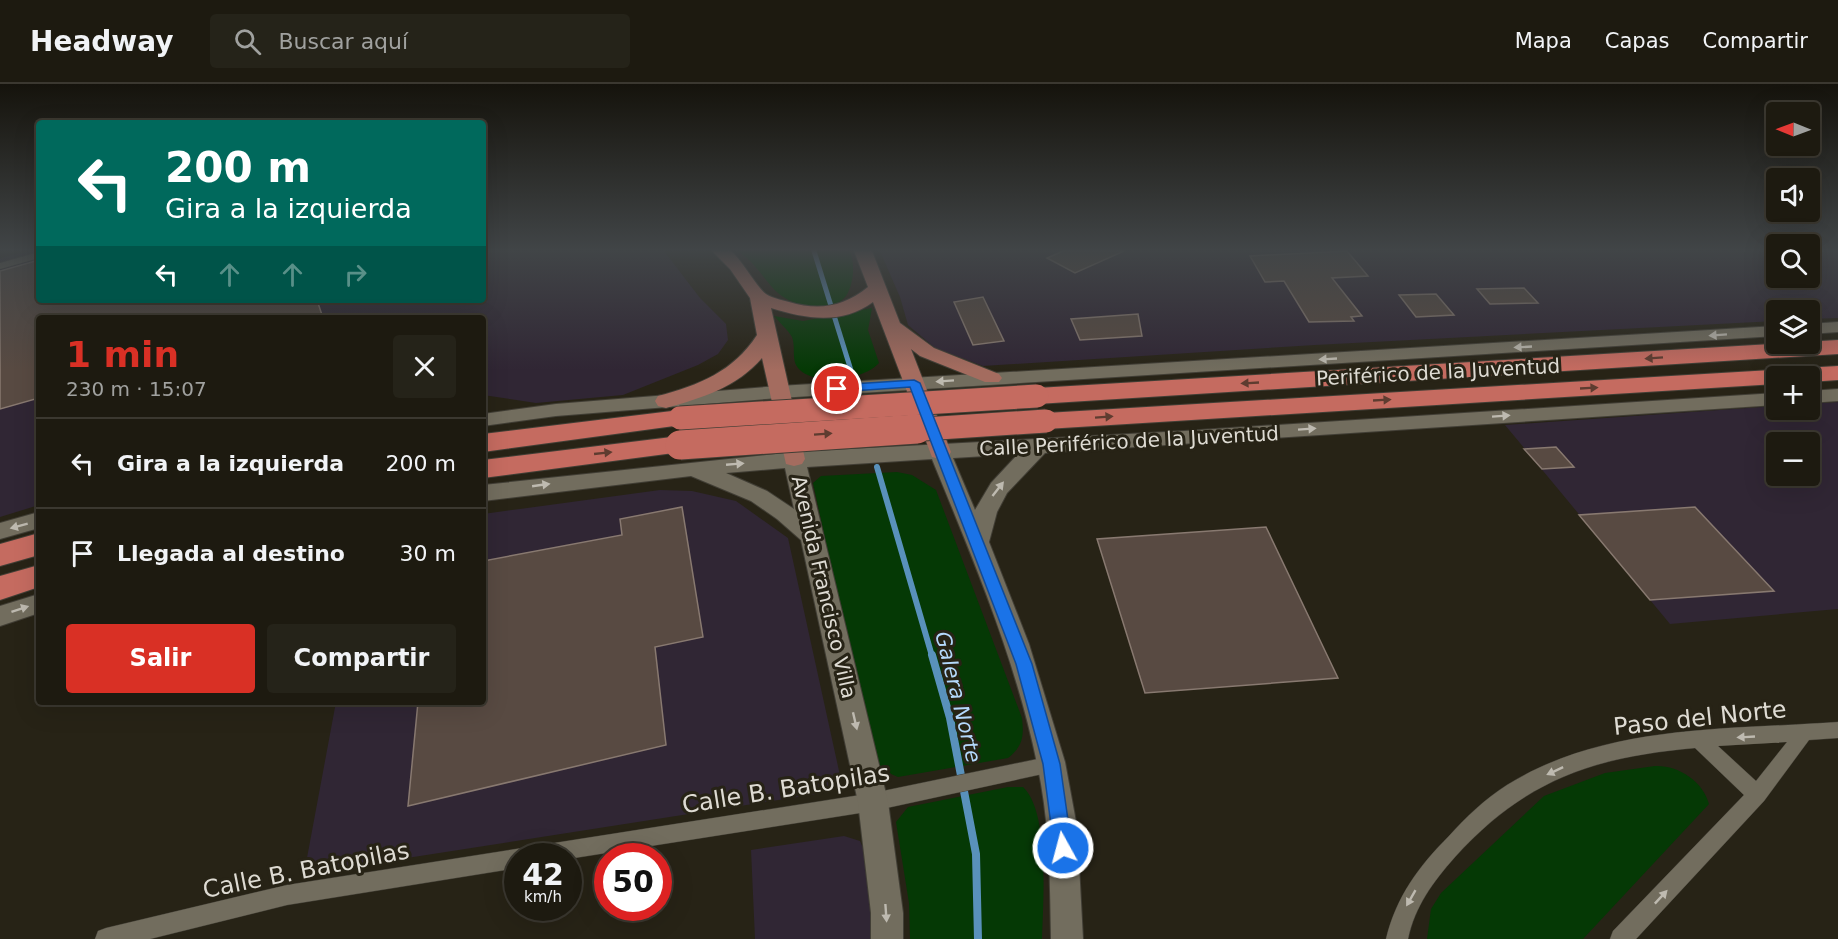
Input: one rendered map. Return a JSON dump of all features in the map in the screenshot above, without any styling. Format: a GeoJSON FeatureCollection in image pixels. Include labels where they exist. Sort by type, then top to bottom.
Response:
{"type":"FeatureCollection","features":[{"type":"Feature","properties":{"kind":"highway","name":"Periférico de la Juventud"},"geometry":{"type":"LineString","coordinates":[[681,406],[1037,396],[1766,341]]}},
{"type":"Feature","properties":{"kind":"highway"},"geometry":{"type":"LineString","coordinates":[[1820,342],[1838,341]]}},
{"type":"Feature","properties":{"kind":"highway","name":"Periférico de la Juventud"},"geometry":{"type":"LineString","coordinates":[[1820,345],[1838,347]]}},
{"type":"Feature","properties":{"kind":"highway","name":"Periférico de la Juventud"},"geometry":{"type":"LineString","coordinates":[[685,457],[1043,433],[1838,373]]}},
{"type":"Feature","properties":{"kind":"highway"},"geometry":{"type":"LineString","coordinates":[[1820,388],[1838,381]]}},
{"type":"Feature","properties":{"kind":"highway"},"geometry":{"type":"LineString","coordinates":[[486,442],[681,406]]}},
{"type":"Feature","properties":{"kind":"highway"},"geometry":{"type":"LineString","coordinates":[[486,469],[685,457]]}},
{"type":"Feature","properties":{"kind":"highway"},"geometry":{"type":"LineString","coordinates":[[0,588],[36,577]]}},
{"type":"Feature","properties":{"kind":"main road","name":"Avenida Francisco Villa"},"geometry":{"type":"LineString","coordinates":[[754,291],[759,298],[873,802],[887,913],[887,939]]}},
{"type":"Feature","properties":{"kind":"main road"},"geometry":{"type":"LineString","coordinates":[[759,298],[801,312],[821,313],[858,305],[875,291]]}},
{"type":"Feature","properties":{"kind":"main road"},"geometry":{"type":"LineString","coordinates":[[879,291],[1024,664],[1052,764],[1063,848],[1067,939]]}},
{"type":"Feature","properties":{"kind":"main road"},"geometry":{"type":"LineString","coordinates":[[892,327],[927,352],[992,378]]}},
{"type":"Feature","properties":{"kind":"main road"},"geometry":{"type":"LineString","coordinates":[[1820,328],[1838,327]]}},
{"type":"Feature","properties":{"kind":"main road"},"geometry":{"type":"LineString","coordinates":[[681,406],[727,380],[749,364],[766,337]]}},
{"type":"Feature","properties":{"kind":"main road"},"geometry":{"type":"LineString","coordinates":[[486,420],[681,406],[779,392],[992,378],[1766,341]]}},
{"type":"Feature","properties":{"kind":"main road"},"geometry":{"type":"LineString","coordinates":[[1130,371],[1107,381],[1028,384],[992,390],[983,396],[981,416],[998,433],[1024,442],[1126,437],[1143,440]]}},
{"type":"Feature","properties":{"kind":"main road"},"geometry":{"type":"LineString","coordinates":[[1820,396],[1838,394]]}},
{"type":"Feature","properties":{"kind":"main road","name":"Calle Periférico de la Juventud"},"geometry":{"type":"LineString","coordinates":[[486,494],[580,480],[685,457],[794,459],[940,452],[1043,433],[1143,440],[1766,400]]}},
{"type":"Feature","properties":{"kind":"main road"},"geometry":{"type":"LineString","coordinates":[[681,406],[706,410],[707,439],[702,452],[685,457]]}},
{"type":"Feature","properties":{"kind":"main road"},"geometry":{"type":"LineString","coordinates":[[977,542],[982,516],[993,494],[1043,433]]}},
{"type":"Feature","properties":{"kind":"main road"},"geometry":{"type":"LineString","coordinates":[[685,457],[764,497],[790,516],[814,539]]}},
{"type":"Feature","properties":{"kind":"main road"},"geometry":{"type":"LineString","coordinates":[[10,547],[36,523]]}},
{"type":"Feature","properties":{"kind":"main road"},"geometry":{"type":"LineString","coordinates":[[0,616],[36,604]]}},
{"type":"Feature","properties":{"kind":"street","name":"Paso del Norte"},"geometry":{"type":"LineString","coordinates":[[1397,939],[1401,918],[1410,897],[1432,867],[1466,831],[1515,790],[1593,756],[1640,747],[1698,739],[1838,730]]}},
{"type":"Feature","properties":{"kind":"street"},"geometry":{"type":"LineString","coordinates":[[1621,939],[1757,795],[1804,733]]}},
{"type":"Feature","properties":{"kind":"street"},"geometry":{"type":"LineString","coordinates":[[1698,739],[1757,795]]}},
{"type":"Feature","properties":{"kind":"street","name":"Calle B. Batopilas"},"geometry":{"type":"LineString","coordinates":[[582,848],[873,802],[1052,764]]}},
{"type":"Feature","properties":{"kind":"street","name":"Calle B. Batopilas"},"geometry":{"type":"LineString","coordinates":[[106,939],[287,895],[504,860]]}},
{"type":"Feature","properties":{"kind":"shaded area"},"geometry":{"type":"Polygon","coordinates":[[[0,291],[36,291],[36,303],[486,303],[486,291],[695,291],[726,324],[728,340],[718,354],[698,365],[623,395],[536,403],[486,395],[486,315],[36,315],[36,506],[0,517],[0,291]]]}},
{"type":"Feature","properties":{"kind":"shaded area"},"geometry":{"type":"Polygon","coordinates":[[[897,291],[1838,291],[1838,318],[1820,319],[1820,300],[1766,300],[1766,322],[1315,345],[983,366],[935,348],[908,325],[897,291]]]}},
{"type":"Feature","properties":{"kind":"shaded area"},"geometry":{"type":"Polygon","coordinates":[[[1838,402],[1838,609],[1670,624],[1505,425],[1766,407],[1766,420],[1820,420],[1820,403],[1838,402]]]}},
{"type":"Feature","properties":{"kind":"shaded area"},"geometry":{"type":"Polygon","coordinates":[[[660,490],[692,491],[736,501],[788,538],[841,780],[830,792],[304,874],[335,705],[486,705],[486,514],[660,490]]]}},
{"type":"Feature","properties":{"kind":"shaded area"},"geometry":{"type":"Polygon","coordinates":[[[844,836],[860,841],[867,857],[876,939],[755,939],[751,850],[844,836]]]}},
{"type":"Feature","properties":{"kind":"green space"},"geometry":{"type":"Polygon","coordinates":[[[776,291],[849,291],[840,301],[821,307],[788,300],[776,291]]]}},
{"type":"Feature","properties":{"kind":"green space"},"geometry":{"type":"Polygon","coordinates":[[[872,308],[868,330],[879,363],[862,374],[839,379],[815,378],[798,368],[792,337],[774,316],[803,321],[872,308]]]}},
{"type":"Feature","properties":{"kind":"green space"},"geometry":{"type":"Polygon","coordinates":[[[897,472],[912,475],[936,490],[1022,718],[1023,731],[1020,745],[1008,758],[898,777],[884,771],[873,760],[813,483],[821,476],[897,472]]]}},
{"type":"Feature","properties":{"kind":"green space"},"geometry":{"type":"Polygon","coordinates":[[[1655,766],[1672,768],[1688,776],[1701,788],[1709,804],[1583,939],[1427,939],[1431,909],[1441,893],[1544,796],[1605,773],[1655,766]]]}},
{"type":"Feature","properties":{"kind":"green space"},"geometry":{"type":"Polygon","coordinates":[[[1008,787],[1023,787],[1032,799],[1038,816],[1044,882],[1042,939],[910,939],[909,903],[896,822],[908,807],[1008,787]]]}},
{"type":"Feature","properties":{"kind":"building"},"geometry":{"type":"Polygon","coordinates":[[[0,291],[36,291],[36,303],[318,303],[322,315],[36,315],[36,399],[0,409],[0,291]]]}},
{"type":"Feature","properties":{"kind":"building"},"geometry":{"type":"Polygon","coordinates":[[[1290,291],[1342,291],[1362,316],[1351,317],[1354,321],[1309,322],[1290,291]]]}},
{"type":"Feature","properties":{"kind":"building"},"geometry":{"type":"Polygon","coordinates":[[[1479,291],[1527,291],[1538,303],[1490,304],[1479,291]]]}},
{"type":"Feature","properties":{"kind":"building"},"geometry":{"type":"Polygon","coordinates":[[[1436,294],[1454,315],[1416,317],[1399,295],[1436,294]]]}},
{"type":"Feature","properties":{"kind":"building"},"geometry":{"type":"Polygon","coordinates":[[[983,297],[1004,341],[973,345],[954,302],[983,297]]]}},
{"type":"Feature","properties":{"kind":"building"},"geometry":{"type":"Polygon","coordinates":[[[1138,314],[1142,336],[1080,340],[1071,319],[1138,314]]]}},
{"type":"Feature","properties":{"kind":"building"},"geometry":{"type":"Polygon","coordinates":[[[1556,447],[1574,467],[1542,469],[1524,449],[1556,447]]]}},
{"type":"Feature","properties":{"kind":"building"},"geometry":{"type":"Polygon","coordinates":[[[682,507],[703,637],[655,647],[666,745],[408,806],[418,705],[486,705],[486,560],[622,535],[620,519],[682,507]]]}},
{"type":"Feature","properties":{"kind":"building"},"geometry":{"type":"Polygon","coordinates":[[[1695,507],[1774,591],[1650,600],[1579,515],[1695,507]]]}},
{"type":"Feature","properties":{"kind":"building"},"geometry":{"type":"Polygon","coordinates":[[[1266,527],[1338,678],[1145,693],[1097,539],[1266,527]]]}},
{"type":"Feature","properties":{"kind":"waterway","name":"Galera Norte"},"geometry":{"type":"LineString","coordinates":[[826,291],[854,380]]}},
{"type":"Feature","properties":{"kind":"waterway","name":"Galera Norte"},"geometry":{"type":"LineString","coordinates":[[877,467],[932,656]]}},
{"type":"Feature","properties":{"kind":"waterway","name":"Galera Norte"},"geometry":{"type":"LineString","coordinates":[[932,655],[950,718],[976,854],[978,939]]}},
{"type":"Feature","properties":{"kind":"route"},"geometry":{"type":"LineString","coordinates":[[837,389],[914,383],[1024,664],[1052,764],[1063,848]]}}]}
